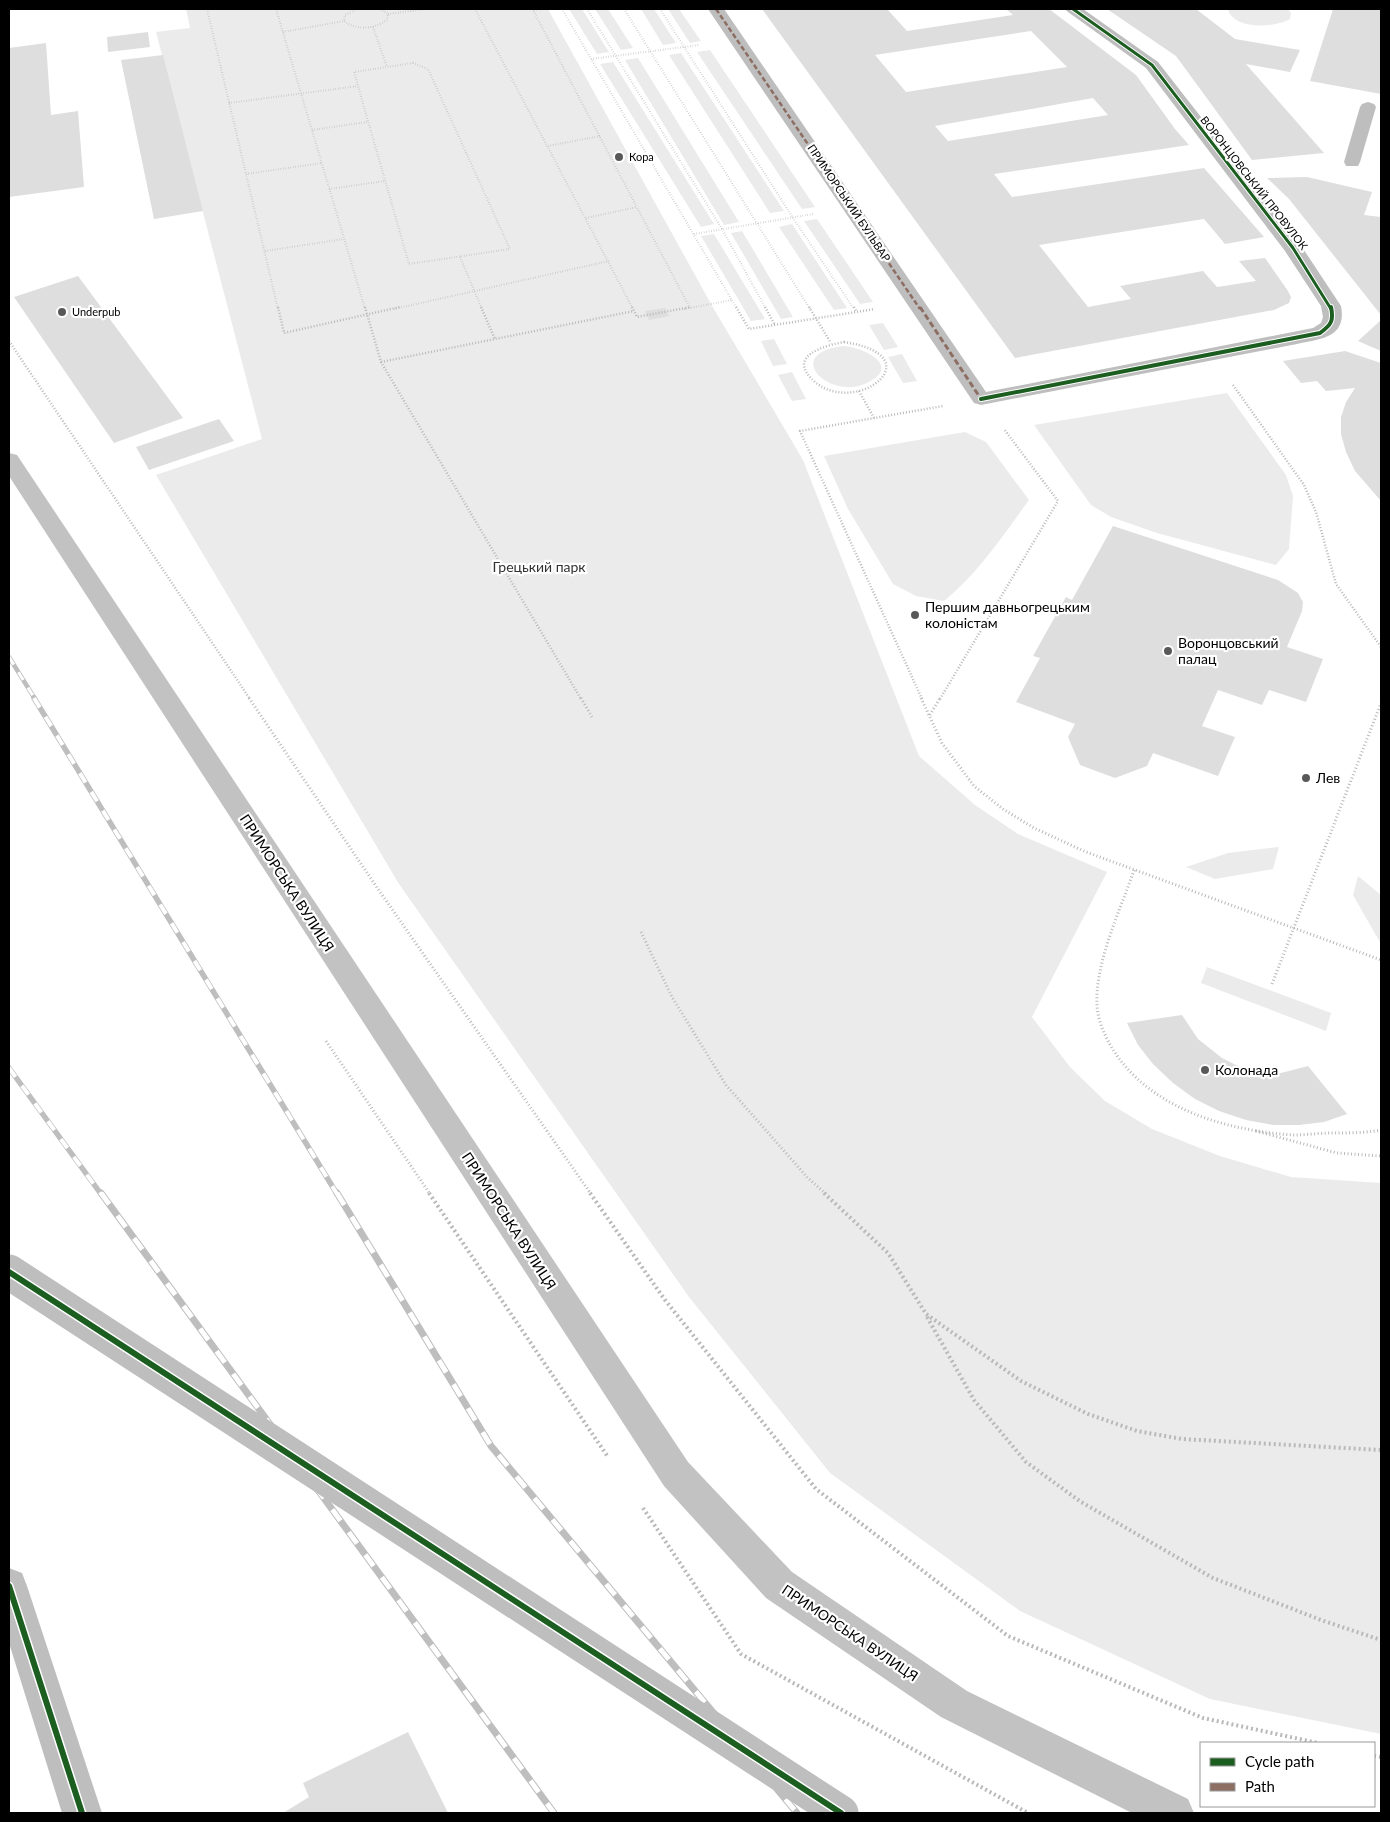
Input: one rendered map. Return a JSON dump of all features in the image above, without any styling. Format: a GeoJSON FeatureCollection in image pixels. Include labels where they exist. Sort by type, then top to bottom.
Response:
{"type":"FeatureCollection","features":[{"type":"Feature","properties":{"kind":"main road","name":"ПРИМОРСЬКА ВУЛИЦЯ"},"geometry":{"type":"LineString","coordinates":[[9,460],[676,1474],[780,1585],[914,1677],[954,1704],[1174,1813]]}},
{"type":"Feature","properties":{"kind":"street","name":"ПРИМОРСЬКИЙ БУЛЬВАР"},"geometry":{"type":"LineString","coordinates":[[716,9],[982,399]]}},
{"type":"Feature","properties":{"kind":"street","name":"ВОРОНЦОВСЬКИЙ ПРОВУЛОК"},"geometry":{"type":"LineString","coordinates":[[982,399],[1213,356],[1320,333],[1330,326],[1333,317],[1331,306],[1293,248],[1152,65],[1073,9]]}},
{"type":"Feature","properties":{"kind":"street"},"geometry":{"type":"LineString","coordinates":[[9,1272],[841,1813]]}},
{"type":"Feature","properties":{"kind":"street"},"geometry":{"type":"LineString","coordinates":[[9,1586],[82,1813]]}},
{"type":"Feature","properties":{"kind":"lane"},"geometry":{"type":"LineString","coordinates":[[1352,162],[1368,107]]}},
{"type":"Feature","properties":{"kind":"path"},"geometry":{"type":"LineString","coordinates":[[207,9],[284,333],[609,261]]}},
{"type":"Feature","properties":{"kind":"path"},"geometry":{"type":"LineString","coordinates":[[276,9],[381,362],[592,717]]}},
{"type":"Feature","properties":{"kind":"path"},"geometry":{"type":"LineString","coordinates":[[344,21],[345,15],[356,9]]}},
{"type":"Feature","properties":{"kind":"path"},"geometry":{"type":"LineString","coordinates":[[380,9],[388,14],[425,9]]}},
{"type":"Feature","properties":{"kind":"path"},"geometry":{"type":"LineString","coordinates":[[475,9],[637,317],[732,300]]}},
{"type":"Feature","properties":{"kind":"path"},"geometry":{"type":"LineString","coordinates":[[539,9],[533,10],[690,308]]}},
{"type":"Feature","properties":{"kind":"path"},"geometry":{"type":"LineString","coordinates":[[562,9],[749,329],[915,302]]}},
{"type":"Feature","properties":{"kind":"path"},"geometry":{"type":"LineString","coordinates":[[587,9],[722,229],[775,325]]}},
{"type":"Feature","properties":{"kind":"path"},"geometry":{"type":"LineString","coordinates":[[624,9],[652,51],[831,343]]}},
{"type":"Feature","properties":{"kind":"path"},"geometry":{"type":"LineString","coordinates":[[660,9],[793,218],[856,311]]}},
{"type":"Feature","properties":{"kind":"path"},"geometry":{"type":"LineString","coordinates":[[283,32],[344,21],[358,28],[373,27],[384,23],[387,20],[388,14]]}},
{"type":"Feature","properties":{"kind":"path"},"geometry":{"type":"LineString","coordinates":[[373,27],[387,67]]}},
{"type":"Feature","properties":{"kind":"path"},"geometry":{"type":"LineString","coordinates":[[591,59],[737,40]]}},
{"type":"Feature","properties":{"kind":"path"},"geometry":{"type":"LineString","coordinates":[[414,64],[428,69],[510,250],[409,264],[354,72],[387,67],[414,64]]}},
{"type":"Feature","properties":{"kind":"path"},"geometry":{"type":"LineString","coordinates":[[229,103],[358,86]]}},
{"type":"Feature","properties":{"kind":"path"},"geometry":{"type":"LineString","coordinates":[[312,130],[368,122]]}},
{"type":"Feature","properties":{"kind":"path"},"geometry":{"type":"LineString","coordinates":[[548,146],[600,136]]}},
{"type":"Feature","properties":{"kind":"path"},"geometry":{"type":"LineString","coordinates":[[246,174],[322,163]]}},
{"type":"Feature","properties":{"kind":"path"},"geometry":{"type":"LineString","coordinates":[[329,189],[385,181]]}},
{"type":"Feature","properties":{"kind":"path"},"geometry":{"type":"LineString","coordinates":[[586,218],[637,207]]}},
{"type":"Feature","properties":{"kind":"path"},"geometry":{"type":"LineString","coordinates":[[694,234],[853,208]]}},
{"type":"Feature","properties":{"kind":"path"},"geometry":{"type":"LineString","coordinates":[[264,251],[344,239]]}},
{"type":"Feature","properties":{"kind":"path"},"geometry":{"type":"LineString","coordinates":[[460,257],[495,339]]}},
{"type":"Feature","properties":{"kind":"path"},"geometry":{"type":"LineString","coordinates":[[381,362],[634,311]]}},
{"type":"Feature","properties":{"kind":"path"},"geometry":{"type":"LineString","coordinates":[[9,341],[380,892],[666,1300],[816,1489],[1008,1636],[1203,1718],[1313,1742]]}},
{"type":"Feature","properties":{"kind":"path"},"geometry":{"type":"LineString","coordinates":[[844,342],[862,345],[878,353],[884,360],[886,367],[885,375],[880,382],[859,391],[846,392],[828,388],[812,381],[806,374],[804,366],[806,358],[820,346],[844,342]]}},
{"type":"Feature","properties":{"kind":"path"},"geometry":{"type":"LineString","coordinates":[[1213,356],[1304,485],[1316,512],[1336,584],[1381,646]]}},
{"type":"Feature","properties":{"kind":"path"},"geometry":{"type":"LineString","coordinates":[[859,391],[874,418]]}},
{"type":"Feature","properties":{"kind":"path"},"geometry":{"type":"LineString","coordinates":[[930,715],[1058,501],[982,399],[800,431],[942,743],[974,786],[1003,809],[1034,828],[1086,852],[1381,960]]}},
{"type":"Feature","properties":{"kind":"path"},"geometry":{"type":"LineString","coordinates":[[1272,984],[1381,703]]}},
{"type":"Feature","properties":{"kind":"path"},"geometry":{"type":"LineString","coordinates":[[1134,870],[1098,979],[1097,1006],[1102,1030],[1119,1059],[1135,1078],[1164,1100],[1196,1114],[1337,1153],[1381,1156]]}},
{"type":"Feature","properties":{"kind":"path"},"geometry":{"type":"LineString","coordinates":[[641,932],[672,998],[726,1085],[807,1177],[888,1252],[926,1314],[974,1400],[1026,1462],[1081,1502],[1213,1578],[1320,1620],[1381,1640]]}},
{"type":"Feature","properties":{"kind":"path"},"geometry":{"type":"LineString","coordinates":[[1237,1126],[1288,1134],[1381,1130]]}},
{"type":"Feature","properties":{"kind":"path"},"geometry":{"type":"LineString","coordinates":[[926,1314],[1021,1381],[1088,1414],[1137,1431],[1192,1440],[1381,1450]]}},
{"type":"Feature","properties":{"kind":"green space","name":"Грецький парк"},"geometry":{"type":"Polygon","coordinates":[[[186,9],[548,9],[711,304],[803,460],[919,756],[975,805],[1018,834],[1107,872],[1032,1017],[1070,1067],[1105,1101],[1152,1129],[1220,1156],[1291,1177],[1381,1183],[1381,1734],[1210,1699],[1020,1611],[830,1473],[689,1297],[399,884],[156,475],[262,439],[156,32],[190,28],[186,9]]]}},
{"type":"Feature","properties":{"kind":"green space"},"geometry":{"type":"Polygon","coordinates":[[[569,9],[582,9],[609,52],[597,54],[569,9]]]}},
{"type":"Feature","properties":{"kind":"green space"},"geometry":{"type":"Polygon","coordinates":[[[595,9],[608,9],[633,48],[621,50],[595,9]]]}},
{"type":"Feature","properties":{"kind":"green space"},"geometry":{"type":"Polygon","coordinates":[[[641,9],[654,9],[676,43],[663,45],[641,9]]]}},
{"type":"Feature","properties":{"kind":"green space"},"geometry":{"type":"Polygon","coordinates":[[[668,9],[679,9],[701,41],[690,43],[668,9]]]}},
{"type":"Feature","properties":{"kind":"green space"},"geometry":{"type":"Polygon","coordinates":[[[1228,9],[1288,9],[1291,13],[1290,19],[1283,22],[1255,25],[1238,21],[1231,16],[1228,9]]]}},
{"type":"Feature","properties":{"kind":"green space"},"geometry":{"type":"Polygon","coordinates":[[[710,50],[815,207],[802,209],[697,52],[710,50]]]}},
{"type":"Feature","properties":{"kind":"green space"},"geometry":{"type":"Polygon","coordinates":[[[681,53],[784,211],[770,213],[669,55],[681,53]]]}},
{"type":"Feature","properties":{"kind":"green space"},"geometry":{"type":"Polygon","coordinates":[[[638,58],[739,222],[724,225],[625,60],[638,58]]]}},
{"type":"Feature","properties":{"kind":"green space"},"geometry":{"type":"Polygon","coordinates":[[[613,62],[714,224],[701,227],[600,64],[613,62]]]}},
{"type":"Feature","properties":{"kind":"green space"},"geometry":{"type":"Polygon","coordinates":[[[817,219],[873,302],[860,304],[804,221],[817,219]]]}},
{"type":"Feature","properties":{"kind":"green space"},"geometry":{"type":"Polygon","coordinates":[[[792,224],[847,308],[834,310],[779,227],[792,224]]]}},
{"type":"Feature","properties":{"kind":"green space"},"geometry":{"type":"Polygon","coordinates":[[[742,231],[793,317],[781,319],[731,233],[742,231]]]}},
{"type":"Feature","properties":{"kind":"green space"},"geometry":{"type":"Polygon","coordinates":[[[714,234],[765,319],[751,321],[701,236],[714,234]]]}},
{"type":"Feature","properties":{"kind":"green space"},"geometry":{"type":"Polygon","coordinates":[[[883,323],[898,347],[884,350],[869,325],[883,323]]]}},
{"type":"Feature","properties":{"kind":"green space"},"geometry":{"type":"Polygon","coordinates":[[[774,339],[787,364],[773,366],[761,341],[774,339]]]}},
{"type":"Feature","properties":{"kind":"green space"},"geometry":{"type":"Polygon","coordinates":[[[843,346],[868,353],[875,358],[880,363],[881,369],[878,375],[869,382],[854,387],[840,386],[827,382],[818,375],[814,366],[815,358],[824,351],[843,346]]]}},
{"type":"Feature","properties":{"kind":"green space"},"geometry":{"type":"Polygon","coordinates":[[[902,354],[917,381],[903,383],[888,357],[902,354]]]}},
{"type":"Feature","properties":{"kind":"green space"},"geometry":{"type":"Polygon","coordinates":[[[792,372],[806,399],[792,401],[778,375],[792,372]]]}},
{"type":"Feature","properties":{"kind":"green space"},"geometry":{"type":"Polygon","coordinates":[[[1227,393],[1286,475],[1293,496],[1289,549],[1276,565],[1157,533],[1111,517],[1091,505],[1034,425],[1227,393]]]}},
{"type":"Feature","properties":{"kind":"green space"},"geometry":{"type":"Polygon","coordinates":[[[965,432],[986,442],[1029,500],[979,566],[957,590],[944,601],[916,596],[893,584],[848,509],[824,456],[965,432]]]}},
{"type":"Feature","properties":{"kind":"green space"},"geometry":{"type":"Polygon","coordinates":[[[1279,847],[1273,869],[1215,879],[1186,867],[1228,853],[1279,847]]]}},
{"type":"Feature","properties":{"kind":"green space"},"geometry":{"type":"Polygon","coordinates":[[[1358,876],[1381,895],[1381,944],[1353,895],[1358,876]]]}},
{"type":"Feature","properties":{"kind":"green space"},"geometry":{"type":"Polygon","coordinates":[[[1207,967],[1331,1013],[1326,1031],[1201,983],[1207,967]]]}},
{"type":"Feature","properties":{"kind":"building"},"geometry":{"type":"Polygon","coordinates":[[[762,9],[887,9],[907,31],[1013,15],[1006,9],[1049,9],[1136,75],[1175,129],[1189,145],[994,174],[1012,197],[1204,168],[1264,237],[1225,244],[1204,219],[1039,245],[1088,307],[1131,299],[1120,286],[1203,271],[1217,287],[1256,281],[1239,261],[1265,258],[1291,297],[1289,303],[1274,310],[1015,358],[762,9]],[[1031,31],[875,55],[906,92],[1067,67],[1031,31]],[[1093,98],[935,126],[948,141],[1108,115],[1093,98]]]}},
{"type":"Feature","properties":{"kind":"building"},"geometry":{"type":"Polygon","coordinates":[[[1107,9],[1196,9],[1235,39],[1300,50],[1290,72],[1246,64],[1324,153],[1252,160],[1176,56],[1107,9]]]}},
{"type":"Feature","properties":{"kind":"building"},"geometry":{"type":"Polygon","coordinates":[[[1333,9],[1381,9],[1381,94],[1310,81],[1333,9]]]}},
{"type":"Feature","properties":{"kind":"building"},"geometry":{"type":"Polygon","coordinates":[[[148,32],[150,47],[108,52],[107,37],[148,32]]]}},
{"type":"Feature","properties":{"kind":"building"},"geometry":{"type":"Polygon","coordinates":[[[46,43],[51,115],[78,111],[84,187],[9,197],[9,48],[46,43]]]}},
{"type":"Feature","properties":{"kind":"building"},"geometry":{"type":"Polygon","coordinates":[[[163,55],[203,211],[154,219],[121,60],[163,55]]]}},
{"type":"Feature","properties":{"kind":"building"},"geometry":{"type":"Polygon","coordinates":[[[1307,177],[1372,192],[1364,215],[1381,217],[1381,315],[1289,199],[1267,178],[1307,177]]]}},
{"type":"Feature","properties":{"kind":"building"},"geometry":{"type":"Polygon","coordinates":[[[78,276],[183,418],[114,443],[14,297],[78,276]]]}},
{"type":"Feature","properties":{"kind":"building"},"geometry":{"type":"Polygon","coordinates":[[[665,308],[669,316],[649,320],[645,311],[665,308]]]}},
{"type":"Feature","properties":{"kind":"building"},"geometry":{"type":"Polygon","coordinates":[[[1381,320],[1381,351],[1358,341],[1381,320]]]}},
{"type":"Feature","properties":{"kind":"building"},"geometry":{"type":"Polygon","coordinates":[[[1345,351],[1381,363],[1381,501],[1355,471],[1346,452],[1341,434],[1341,417],[1346,402],[1355,388],[1326,391],[1317,381],[1301,383],[1283,361],[1345,351]]]}},
{"type":"Feature","properties":{"kind":"building"},"geometry":{"type":"Polygon","coordinates":[[[219,419],[234,441],[149,470],[136,447],[219,419]]]}},
{"type":"Feature","properties":{"kind":"building","name":"Воронцовський палац"},"geometry":{"type":"Polygon","coordinates":[[[1113,526],[1278,580],[1298,593],[1303,602],[1302,611],[1287,647],[1323,659],[1306,702],[1269,690],[1262,705],[1218,690],[1202,726],[1235,737],[1218,776],[1153,753],[1147,766],[1115,778],[1080,765],[1068,737],[1075,724],[1016,702],[1040,658],[1033,656],[1066,597],[1072,600],[1113,526]]]}},
{"type":"Feature","properties":{"kind":"building","name":"Колонада"},"geometry":{"type":"Polygon","coordinates":[[[1182,1015],[1198,1039],[1222,1058],[1236,1065],[1251,1070],[1281,1073],[1308,1066],[1347,1114],[1324,1122],[1299,1125],[1273,1125],[1246,1120],[1219,1111],[1195,1099],[1173,1083],[1153,1064],[1138,1045],[1127,1023],[1182,1015]]]}},
{"type":"Feature","properties":{"kind":"building"},"geometry":{"type":"Polygon","coordinates":[[[408,1732],[448,1813],[283,1813],[309,1797],[303,1783],[408,1732]]]}},
{"type":"Feature","properties":{"kind":"railway"},"geometry":{"type":"LineString","coordinates":[[9,657],[35,699]]}},
{"type":"Feature","properties":{"kind":"railway"},"geometry":{"type":"LineString","coordinates":[[34,698],[337,1194]]}},
{"type":"Feature","properties":{"kind":"railway"},"geometry":{"type":"LineString","coordinates":[[9,1068],[101,1194]]}},
{"type":"Feature","properties":{"kind":"railway"},"geometry":{"type":"LineString","coordinates":[[101,1193],[554,1813]]}},
{"type":"Feature","properties":{"kind":"railway"},"geometry":{"type":"LineString","coordinates":[[337,1193],[491,1446],[797,1813]]}},
{"type":"Feature","properties":{"kind":"marked path"},"geometry":{"type":"LineString","coordinates":[[716,9],[981,399]]}},
{"type":"Feature","properties":{"kind":"cycle path"},"geometry":{"type":"LineString","coordinates":[[981,399],[1320,333],[1330,326],[1333,317],[1331,306],[1293,248],[1152,65],[1073,9]]}},
{"type":"Feature","properties":{"kind":"cycle path"},"geometry":{"type":"LineString","coordinates":[[9,1272],[841,1813]]}},
{"type":"Feature","properties":{"kind":"cycle path"},"geometry":{"type":"LineString","coordinates":[[9,1586],[82,1813]]}},
{"type":"Feature","properties":{"kind":"place","name":"Кора"},"geometry":{"type":"Point","coordinates":[619,157]}},
{"type":"Feature","properties":{"kind":"place","name":"Underpub"},"geometry":{"type":"Point","coordinates":[62,312]}},
{"type":"Feature","properties":{"kind":"place","name":"Першим давньогрецьким колоністам"},"geometry":{"type":"Point","coordinates":[915,615]}},
{"type":"Feature","properties":{"kind":"place","name":"Воронцовський палац"},"geometry":{"type":"Point","coordinates":[1168,651]}},
{"type":"Feature","properties":{"kind":"place","name":"Лев"},"geometry":{"type":"Point","coordinates":[1306,778]}},
{"type":"Feature","properties":{"kind":"place","name":"Колонада"},"geometry":{"type":"Point","coordinates":[1205,1070]}}]}
